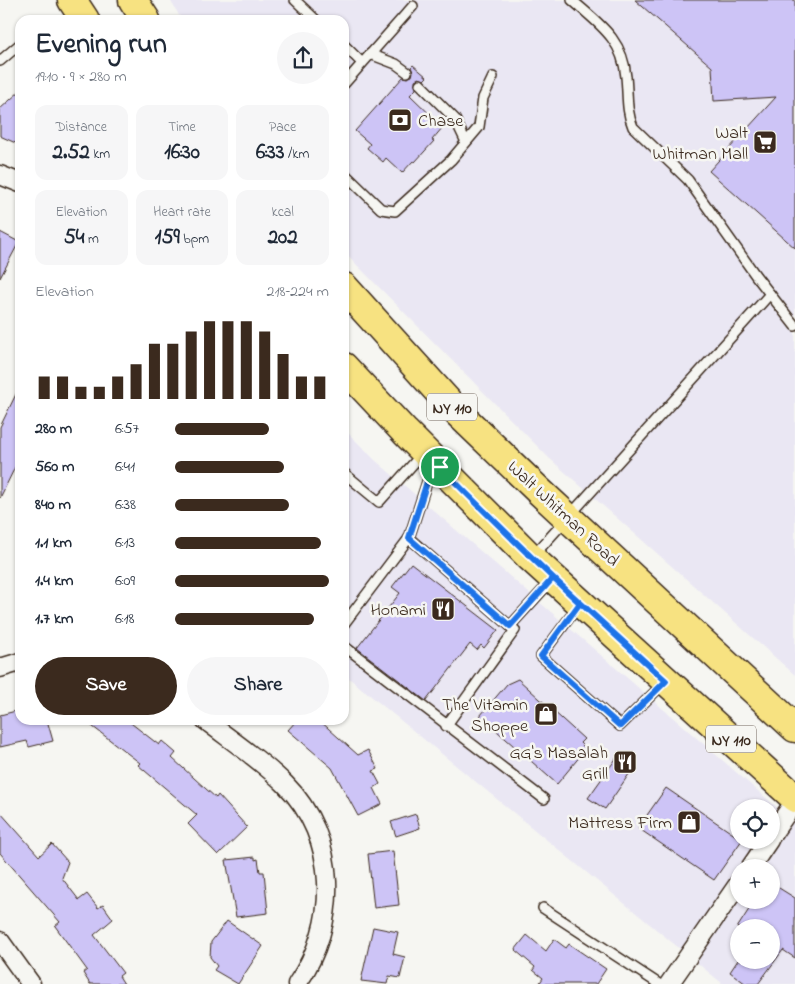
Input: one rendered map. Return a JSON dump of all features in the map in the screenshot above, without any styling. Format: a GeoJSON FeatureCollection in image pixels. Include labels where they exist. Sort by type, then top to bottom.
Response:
{"type":"FeatureCollection","features":[{"type":"Feature","properties":{"kind":"main road"},"geometry":{"type":"LineString","coordinates":[[72,0],[82,15]]}},
{"type":"Feature","properties":{"kind":"main road"},"geometry":{"type":"LineString","coordinates":[[133,0],[143,15]]}},
{"type":"Feature","properties":{"kind":"main road","name":"Walt Whitman Road"},"geometry":{"type":"LineString","coordinates":[[349,293],[375,324],[459,414],[568,518],[795,728]]}},
{"type":"Feature","properties":{"kind":"main road"},"geometry":{"type":"LineString","coordinates":[[349,301],[375,324]]}},
{"type":"Feature","properties":{"kind":"main road","name":"NY 110"},"geometry":{"type":"LineString","coordinates":[[349,372],[432,460],[531,558],[795,800]]}},
{"type":"Feature","properties":{"kind":"street"},"geometry":{"type":"LineString","coordinates":[[0,174],[15,181]]}},
{"type":"Feature","properties":{"kind":"street"},"geometry":{"type":"LineString","coordinates":[[0,668],[15,664]]}},
{"type":"Feature","properties":{"kind":"street"},"geometry":{"type":"LineString","coordinates":[[211,725],[286,785],[309,817],[324,852],[329,892],[324,927],[309,967],[297,984]]}},
{"type":"Feature","properties":{"kind":"street"},"geometry":{"type":"LineString","coordinates":[[780,822],[795,800]]}},
{"type":"Feature","properties":{"kind":"street"},"geometry":{"type":"LineString","coordinates":[[669,984],[730,896]]}},
{"type":"Feature","properties":{"kind":"street"},"geometry":{"type":"LineString","coordinates":[[0,941],[31,984]]}},
{"type":"Feature","properties":{"kind":"lane"},"geometry":{"type":"LineString","coordinates":[[294,0],[310,15]]}},
{"type":"Feature","properties":{"kind":"lane"},"geometry":{"type":"LineString","coordinates":[[572,0],[613,37],[620,48],[626,76],[628,115],[633,127],[688,180],[795,326]]}},
{"type":"Feature","properties":{"kind":"lane"},"geometry":{"type":"LineString","coordinates":[[349,78],[413,6]]}},
{"type":"Feature","properties":{"kind":"lane"},"geometry":{"type":"LineString","coordinates":[[0,61],[15,48]]}},
{"type":"Feature","properties":{"kind":"lane"},"geometry":{"type":"LineString","coordinates":[[349,50],[362,62]]}},
{"type":"Feature","properties":{"kind":"lane"},"geometry":{"type":"LineString","coordinates":[[370,54],[396,64],[407,72]]}},
{"type":"Feature","properties":{"kind":"lane"},"geometry":{"type":"LineString","coordinates":[[349,179],[381,209],[395,211],[451,160],[479,126],[483,98],[493,77]]}},
{"type":"Feature","properties":{"kind":"lane"},"geometry":{"type":"LineString","coordinates":[[420,84],[455,119],[466,142]]}},
{"type":"Feature","properties":{"kind":"lane"},"geometry":{"type":"LineString","coordinates":[[531,558],[770,294]]}},
{"type":"Feature","properties":{"kind":"lane"},"geometry":{"type":"LineString","coordinates":[[349,477],[379,502],[432,460]]}},
{"type":"Feature","properties":{"kind":"lane"},"geometry":{"type":"LineString","coordinates":[[349,617],[409,538],[432,460]]}},
{"type":"Feature","properties":{"kind":"lane"},"geometry":{"type":"LineString","coordinates":[[409,538],[515,630],[446,726]]}},
{"type":"Feature","properties":{"kind":"lane"},"geometry":{"type":"LineString","coordinates":[[510,626],[553,578]]}},
{"type":"Feature","properties":{"kind":"lane"},"geometry":{"type":"LineString","coordinates":[[580,603],[541,656],[620,726],[666,681]]}},
{"type":"Feature","properties":{"kind":"lane"},"geometry":{"type":"LineString","coordinates":[[349,650],[446,726],[544,799]]}},
{"type":"Feature","properties":{"kind":"lane"},"geometry":{"type":"LineString","coordinates":[[543,908],[659,984]]}},
{"type":"Feature","properties":{"kind":"shaded area"},"geometry":{"type":"Polygon","coordinates":[[[170,0],[795,0],[795,675],[549,458],[349,257],[349,15],[179,15],[170,0]]]}},
{"type":"Feature","properties":{"kind":"shaded area"},"geometry":{"type":"Polygon","coordinates":[[[349,434],[375,460],[767,799],[730,799],[730,849],[780,849],[780,810],[795,823],[795,984],[723,984],[349,678],[349,434]]]}},
{"type":"Feature","properties":{"kind":"building","name":"Walt Whitman Mall"},"geometry":{"type":"Polygon","coordinates":[[[635,0],[795,0],[795,248],[709,171],[776,97],[714,101],[712,67],[635,0]]]}},
{"type":"Feature","properties":{"kind":"building","name":"Chase"},"geometry":{"type":"Polygon","coordinates":[[[413,65],[427,77],[424,80],[419,78],[415,80],[416,89],[410,95],[443,127],[432,140],[434,141],[402,173],[386,158],[383,162],[367,148],[370,144],[355,131],[403,77],[412,76],[411,67],[413,65]]]}},
{"type":"Feature","properties":{"kind":"building"},"geometry":{"type":"Polygon","coordinates":[[[15,96],[15,143],[0,136],[0,109],[15,96]]]}},
{"type":"Feature","properties":{"kind":"building"},"geometry":{"type":"Polygon","coordinates":[[[0,232],[15,240],[15,250],[0,278],[0,232]]]}},
{"type":"Feature","properties":{"kind":"building"},"geometry":{"type":"Polygon","coordinates":[[[15,396],[15,467],[0,498],[0,427],[15,396]]]}},
{"type":"Feature","properties":{"kind":"building"},"geometry":{"type":"Polygon","coordinates":[[[411,563],[498,630],[484,648],[481,645],[477,650],[470,644],[426,701],[357,648],[400,593],[392,587],[411,563]]]}},
{"type":"Feature","properties":{"kind":"building"},"geometry":{"type":"Polygon","coordinates":[[[518,679],[584,739],[580,743],[586,749],[557,784],[480,716],[507,684],[518,679]]]}},
{"type":"Feature","properties":{"kind":"building"},"geometry":{"type":"Polygon","coordinates":[[[15,711],[15,725],[48,725],[53,741],[29,747],[27,741],[0,747],[0,715],[15,711]]]}},
{"type":"Feature","properties":{"kind":"building"},"geometry":{"type":"Polygon","coordinates":[[[91,725],[133,725],[159,745],[162,741],[176,753],[172,758],[216,798],[218,795],[247,827],[218,855],[188,824],[197,815],[138,765],[140,763],[91,725]]]}},
{"type":"Feature","properties":{"kind":"building"},"geometry":{"type":"Polygon","coordinates":[[[292,725],[325,725],[358,755],[368,750],[378,769],[373,771],[380,784],[374,788],[382,804],[358,816],[332,768],[288,730],[292,725]]]}},
{"type":"Feature","properties":{"kind":"building"},"geometry":{"type":"Polygon","coordinates":[[[620,753],[636,764],[605,809],[588,798],[620,753]]]}},
{"type":"Feature","properties":{"kind":"building"},"geometry":{"type":"Polygon","coordinates":[[[666,788],[730,832],[730,849],[736,849],[714,880],[638,828],[666,788]]]}},
{"type":"Feature","properties":{"kind":"building"},"geometry":{"type":"Polygon","coordinates":[[[0,812],[39,856],[52,844],[68,862],[62,878],[79,900],[87,894],[98,908],[103,905],[113,919],[94,935],[123,973],[119,976],[124,984],[90,984],[83,973],[87,970],[55,926],[60,922],[0,853],[0,812]]]}},
{"type":"Feature","properties":{"kind":"building"},"geometry":{"type":"Polygon","coordinates":[[[416,814],[420,828],[396,836],[391,822],[416,814]]]}},
{"type":"Feature","properties":{"kind":"building"},"geometry":{"type":"Polygon","coordinates":[[[393,851],[399,905],[374,908],[368,854],[393,851]]]}},
{"type":"Feature","properties":{"kind":"building"},"geometry":{"type":"Polygon","coordinates":[[[255,857],[255,860],[258,859],[260,872],[264,872],[268,913],[236,917],[226,860],[255,857]]]}},
{"type":"Feature","properties":{"kind":"building"},"geometry":{"type":"Polygon","coordinates":[[[780,889],[795,898],[795,958],[783,950],[780,954],[780,919],[743,919],[749,909],[780,909],[780,889]]]}},
{"type":"Feature","properties":{"kind":"building"},"geometry":{"type":"Polygon","coordinates":[[[227,921],[263,946],[238,984],[214,970],[217,966],[210,957],[211,942],[227,921]]]}},
{"type":"Feature","properties":{"kind":"building"},"geometry":{"type":"Polygon","coordinates":[[[373,927],[398,932],[393,954],[405,957],[400,978],[389,976],[387,984],[361,981],[373,927]]]}},
{"type":"Feature","properties":{"kind":"building"},"geometry":{"type":"Polygon","coordinates":[[[527,935],[546,951],[554,939],[566,948],[569,944],[606,969],[596,984],[539,984],[543,978],[533,970],[535,967],[515,950],[527,935]]]}},
{"type":"Feature","properties":{"kind":"building"},"geometry":{"type":"Polygon","coordinates":[[[732,969],[769,969],[758,984],[746,984],[730,972],[732,969]]]}},
{"type":"Feature","properties":{"kind":"place","name":"Chase"},"geometry":{"type":"Point","coordinates":[400,120]}},
{"type":"Feature","properties":{"kind":"place","name":"Walt Whitman Mall"},"geometry":{"type":"Point","coordinates":[765,142]}},
{"type":"Feature","properties":{"kind":"place","name":"Honami"},"geometry":{"type":"Point","coordinates":[443,609]}},
{"type":"Feature","properties":{"kind":"place","name":"The Vitamin Shoppe"},"geometry":{"type":"Point","coordinates":[546,714]}},
{"type":"Feature","properties":{"kind":"place","name":"GG's Masalah Grill"},"geometry":{"type":"Point","coordinates":[625,762]}},
{"type":"Feature","properties":{"kind":"place","name":"Mattress Firm"},"geometry":{"type":"Point","coordinates":[689,822]}},
{"type":"Feature","properties":{"kind":"route"},"geometry":{"type":"LineString","coordinates":[[440,467],[427,482],[409,538],[510,626],[553,578],[666,681],[620,726],[541,656],[580,603],[553,578],[531,558],[440,467]]}}]}
